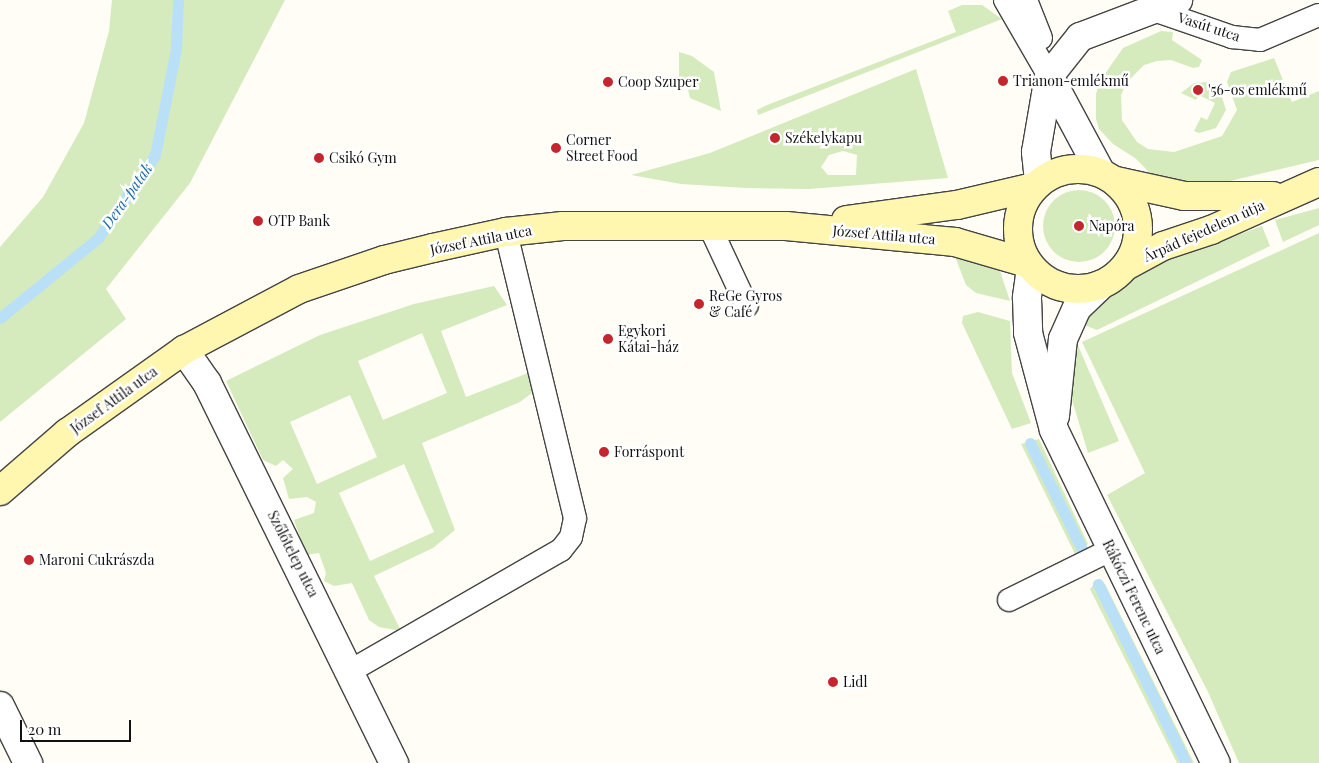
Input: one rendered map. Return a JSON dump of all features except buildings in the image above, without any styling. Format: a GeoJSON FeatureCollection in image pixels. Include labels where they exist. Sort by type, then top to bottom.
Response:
{"type":"FeatureCollection","features":[{"type":"Feature","properties":{"kind":"main road"},"geometry":{"type":"LineString","coordinates":[[786,226],[925,211],[1036,184],[1059,171],[1080,168],[1109,177],[1128,195],[1138,222],[1135,250],[1126,266],[1101,285],[1064,288],[1029,266],[1018,242],[1017,222],[1023,203],[1036,184]]}},
{"type":"Feature","properties":{"kind":"main road","name":"Árpád fejedelem útja"},"geometry":{"type":"LineString","coordinates":[[1109,177],[1184,196],[1282,196]]}},
{"type":"Feature","properties":{"kind":"main road","name":"Árpád fejedelem útja"},"geometry":{"type":"LineString","coordinates":[[1126,266],[1163,246],[1211,230],[1282,196],[1319,182]]}},
{"type":"Feature","properties":{"kind":"main road","name":"József Attila utca"},"geometry":{"type":"LineString","coordinates":[[0,491],[68,433],[184,350],[299,289],[384,260],[506,232],[563,226],[786,226],[955,242],[1029,266]]}},
{"type":"Feature","properties":{"kind":"street","name":"Vasút utca"},"geometry":{"type":"LineString","coordinates":[[1049,76],[1080,37],[1166,5]]}},
{"type":"Feature","properties":{"kind":"street"},"geometry":{"type":"LineString","coordinates":[[1049,76],[1109,177]]}},
{"type":"Feature","properties":{"kind":"street"},"geometry":{"type":"LineString","coordinates":[[1036,184],[1036,152],[1049,76]]}},
{"type":"Feature","properties":{"kind":"street","name":"Rákóczi Ferenc utca"},"geometry":{"type":"LineString","coordinates":[[1029,266],[1027,298],[1028,333],[1054,430],[1110,550],[1216,763]]}},
{"type":"Feature","properties":{"kind":"street"},"geometry":{"type":"LineString","coordinates":[[1054,430],[1063,339],[1077,308],[1101,285]]}},
{"type":"Feature","properties":{"kind":"street","name":"Szőlőtelep utca"},"geometry":{"type":"LineString","coordinates":[[184,350],[207,383],[352,670],[394,763]]}},
{"type":"Feature","properties":{"kind":"street"},"geometry":{"type":"LineString","coordinates":[[0,706],[28,763]]}},
{"type":"Feature","properties":{"kind":"lane"},"geometry":{"type":"LineString","coordinates":[[1005,0],[1049,76]]}},
{"type":"Feature","properties":{"kind":"lane"},"geometry":{"type":"LineString","coordinates":[[1026,0],[1039,31],[1049,76]]}},
{"type":"Feature","properties":{"kind":"lane","name":"Vasút utca"},"geometry":{"type":"LineString","coordinates":[[1166,5],[1232,37],[1260,40],[1319,15]]}},
{"type":"Feature","properties":{"kind":"lane"},"geometry":{"type":"LineString","coordinates":[[709,225],[747,306]]}},
{"type":"Feature","properties":{"kind":"lane"},"geometry":{"type":"LineString","coordinates":[[352,670],[561,550],[570,537],[575,518],[506,232]]}},
{"type":"Feature","properties":{"kind":"lane"},"geometry":{"type":"LineString","coordinates":[[1009,600],[1110,550]]}},
{"type":"Feature","properties":{"kind":"green space"},"geometry":{"type":"Polygon","coordinates":[[[112,0],[285,0],[190,183],[106,289],[126,319],[0,422],[0,247],[43,197],[84,123],[109,31],[112,0]]]}},
{"type":"Feature","properties":{"kind":"green space"},"geometry":{"type":"Polygon","coordinates":[[[962,5],[982,5],[1002,19],[758,115],[757,110],[767,105],[956,32],[948,11],[962,5]]]}},
{"type":"Feature","properties":{"kind":"green space"},"geometry":{"type":"Polygon","coordinates":[[[1161,31],[1173,32],[1172,40],[1202,60],[1199,67],[1193,68],[1171,60],[1157,61],[1144,65],[1126,83],[1121,95],[1122,120],[1137,142],[1148,149],[1174,152],[1222,136],[1237,110],[1227,82],[1231,72],[1274,58],[1292,102],[1319,91],[1319,160],[1226,182],[1169,183],[1151,174],[1135,158],[1113,144],[1099,129],[1096,119],[1096,94],[1100,81],[1123,48],[1161,31]]]}},
{"type":"Feature","properties":{"kind":"green space"},"geometry":{"type":"Polygon","coordinates":[[[679,52],[692,56],[714,72],[721,111],[690,98],[686,81],[679,77],[679,52]]]}},
{"type":"Feature","properties":{"kind":"green space"},"geometry":{"type":"Polygon","coordinates":[[[916,69],[948,178],[809,189],[681,184],[631,175],[710,153],[916,69]],[[843,151],[829,155],[821,167],[828,175],[856,175],[857,155],[843,151]]]}},
{"type":"Feature","properties":{"kind":"green space"},"geometry":{"type":"Polygon","coordinates":[[[1209,82],[1220,91],[1226,110],[1216,128],[1199,133],[1194,131],[1201,117],[1207,120],[1215,103],[1199,95],[1196,100],[1181,93],[1194,83],[1209,82]]]}},
{"type":"Feature","properties":{"kind":"green space"},"geometry":{"type":"Polygon","coordinates":[[[1079,190],[1093,193],[1105,200],[1112,212],[1115,226],[1112,240],[1105,252],[1093,259],[1079,262],[1065,259],[1053,252],[1046,240],[1043,226],[1046,212],[1053,200],[1065,193],[1079,190]]]}},
{"type":"Feature","properties":{"kind":"green space"},"geometry":{"type":"Polygon","coordinates":[[[1319,208],[1319,225],[1283,242],[1275,220],[1319,208]]]}},
{"type":"Feature","properties":{"kind":"green space"},"geometry":{"type":"Polygon","coordinates":[[[1262,226],[1270,246],[1097,330],[1077,322],[1095,298],[1139,271],[1262,226]]]}},
{"type":"Feature","properties":{"kind":"green space"},"geometry":{"type":"Polygon","coordinates":[[[1319,233],[1319,763],[1239,763],[1208,692],[1107,495],[1145,473],[1082,342],[1319,233]]]}},
{"type":"Feature","properties":{"kind":"green space"},"geometry":{"type":"Polygon","coordinates":[[[959,245],[999,268],[1010,301],[976,293],[966,285],[956,259],[959,245]]]}},
{"type":"Feature","properties":{"kind":"green space"},"geometry":{"type":"Polygon","coordinates":[[[494,286],[507,305],[441,331],[466,397],[533,371],[536,390],[520,402],[422,443],[455,530],[433,548],[374,576],[401,631],[379,627],[369,620],[352,583],[334,586],[324,581],[326,573],[319,553],[306,555],[294,520],[314,513],[316,502],[307,497],[289,499],[283,478],[293,469],[283,460],[276,466],[263,460],[226,381],[320,335],[414,304],[494,286]],[[422,333],[358,361],[383,420],[447,393],[422,333]],[[350,395],[290,422],[317,484],[377,457],[350,395]],[[404,464],[339,493],[370,561],[434,532],[404,464]]]}},
{"type":"Feature","properties":{"kind":"green space"},"geometry":{"type":"Polygon","coordinates":[[[978,312],[1010,321],[1012,373],[1031,423],[1012,429],[962,323],[963,316],[978,312]]]}},
{"type":"Feature","properties":{"kind":"green space"},"geometry":{"type":"Polygon","coordinates":[[[1069,341],[1077,343],[1119,441],[1088,453],[1066,380],[1069,341]]]}},
{"type":"Feature","properties":{"kind":"green space"},"geometry":{"type":"Polygon","coordinates":[[[1039,439],[1088,544],[1076,556],[1021,444],[1039,439]]]}},
{"type":"Feature","properties":{"kind":"green space"},"geometry":{"type":"Polygon","coordinates":[[[1096,582],[1105,584],[1194,763],[1177,763],[1090,589],[1096,582]]]}},
{"type":"Feature","properties":{"kind":"waterway","name":"Dera-patak"},"geometry":{"type":"LineString","coordinates":[[0,318],[98,238],[155,155],[176,49],[178,0]]}},
{"type":"Feature","properties":{"kind":"waterway"},"geometry":{"type":"LineString","coordinates":[[1030,443],[1084,553]]}},
{"type":"Feature","properties":{"kind":"waterway"},"geometry":{"type":"LineString","coordinates":[[1098,584],[1186,763]]}},
{"type":"Feature","properties":{"kind":"place","name":"Trianon-emlékmű"},"geometry":{"type":"Point","coordinates":[1003,81]}},
{"type":"Feature","properties":{"kind":"place","name":"Coop Szuper"},"geometry":{"type":"Point","coordinates":[608,82]}},
{"type":"Feature","properties":{"kind":"place","name":"'56-os emlékmű"},"geometry":{"type":"Point","coordinates":[1198,90]}},
{"type":"Feature","properties":{"kind":"place","name":"Székelykapu"},"geometry":{"type":"Point","coordinates":[775,138]}},
{"type":"Feature","properties":{"kind":"place","name":"Corner Street Food"},"geometry":{"type":"Point","coordinates":[556,148]}},
{"type":"Feature","properties":{"kind":"place","name":"Csikó Gym"},"geometry":{"type":"Point","coordinates":[319,158]}},
{"type":"Feature","properties":{"kind":"place","name":"OTP Bank"},"geometry":{"type":"Point","coordinates":[258,221]}},
{"type":"Feature","properties":{"kind":"place","name":"Napóra"},"geometry":{"type":"Point","coordinates":[1079,226]}},
{"type":"Feature","properties":{"kind":"place","name":"ReGe Gyros & Café"},"geometry":{"type":"Point","coordinates":[699,304]}},
{"type":"Feature","properties":{"kind":"place","name":"Egykori Kátai-ház"},"geometry":{"type":"Point","coordinates":[608,339]}},
{"type":"Feature","properties":{"kind":"place","name":"Forráspont"},"geometry":{"type":"Point","coordinates":[604,452]}},
{"type":"Feature","properties":{"kind":"place","name":"Maroni Cukrászda"},"geometry":{"type":"Point","coordinates":[29,560]}},
{"type":"Feature","properties":{"kind":"place","name":"Lidl"},"geometry":{"type":"Point","coordinates":[833,682]}}]}
